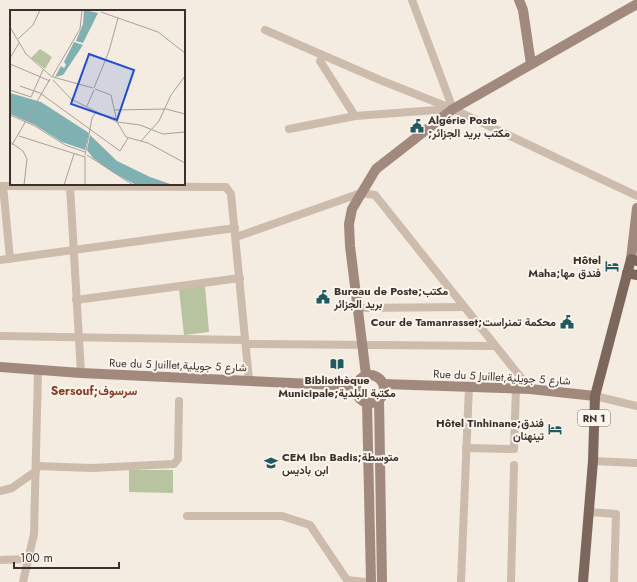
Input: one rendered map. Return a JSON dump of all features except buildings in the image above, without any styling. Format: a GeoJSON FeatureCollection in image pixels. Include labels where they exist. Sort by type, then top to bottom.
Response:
{"type":"FeatureCollection","features":[{"type":"Feature","properties":{"kind":"main road","name":"RN 1"},"geometry":{"type":"LineString","coordinates":[[583,582],[593,461],[595,396],[627,272],[634,260]]}},
{"type":"Feature","properties":{"kind":"main road"},"geometry":{"type":"LineString","coordinates":[[627,272],[637,275]]}},
{"type":"Feature","properties":{"kind":"street"},"geometry":{"type":"LineString","coordinates":[[412,0],[453,109]]}},
{"type":"Feature","properties":{"kind":"street"},"geometry":{"type":"LineString","coordinates":[[519,0],[523,10],[531,64]]}},
{"type":"Feature","properties":{"kind":"street"},"geometry":{"type":"LineString","coordinates":[[366,375],[350,224],[352,209],[376,170],[453,109],[637,4]]}},
{"type":"Feature","properties":{"kind":"street"},"geometry":{"type":"LineString","coordinates":[[265,30],[380,80],[453,109],[637,196]]}},
{"type":"Feature","properties":{"kind":"street"},"geometry":{"type":"LineString","coordinates":[[324,56],[320,61],[355,116]]}},
{"type":"Feature","properties":{"kind":"street"},"geometry":{"type":"LineString","coordinates":[[289,129],[355,116],[453,109]]}},
{"type":"Feature","properties":{"kind":"street"},"geometry":{"type":"LineString","coordinates":[[10,259],[4,228],[2,186],[226,187],[232,194],[249,380]]}},
{"type":"Feature","properties":{"kind":"street"},"geometry":{"type":"LineString","coordinates":[[70,186],[81,373]]}},
{"type":"Feature","properties":{"kind":"street"},"geometry":{"type":"LineString","coordinates":[[236,237],[361,193],[375,194],[530,389]]}},
{"type":"Feature","properties":{"kind":"street"},"geometry":{"type":"LineString","coordinates":[[634,260],[637,208]]}},
{"type":"Feature","properties":{"kind":"street"},"geometry":{"type":"LineString","coordinates":[[0,260],[235,228]]}},
{"type":"Feature","properties":{"kind":"street"},"geometry":{"type":"LineString","coordinates":[[76,300],[240,278]]}},
{"type":"Feature","properties":{"kind":"street"},"geometry":{"type":"LineString","coordinates":[[358,308],[464,307]]}},
{"type":"Feature","properties":{"kind":"street"},"geometry":{"type":"LineString","coordinates":[[0,336],[79,336],[362,346],[495,346]]}},
{"type":"Feature","properties":{"kind":"street","name":"Rue du 5 Juillet,شارع 5 جويلية"},"geometry":{"type":"LineString","coordinates":[[0,366],[81,373],[356,386]]}},
{"type":"Feature","properties":{"kind":"street"},"geometry":{"type":"LineString","coordinates":[[23,582],[34,534],[38,370]]}},
{"type":"Feature","properties":{"kind":"street"},"geometry":{"type":"LineString","coordinates":[[379,399],[367,402],[359,398],[356,386],[359,379],[366,375],[375,376],[384,384],[383,393],[379,399],[382,582]]}},
{"type":"Feature","properties":{"kind":"street","name":"Rue du 5 Juillet,شارع 5 جويلية"},"geometry":{"type":"LineString","coordinates":[[384,384],[516,388],[595,396]]}},
{"type":"Feature","properties":{"kind":"street"},"geometry":{"type":"LineString","coordinates":[[461,582],[469,386]]}},
{"type":"Feature","properties":{"kind":"street"},"geometry":{"type":"LineString","coordinates":[[466,448],[514,449],[516,388]]}},
{"type":"Feature","properties":{"kind":"street"},"geometry":{"type":"LineString","coordinates":[[595,396],[637,406]]}},
{"type":"Feature","properties":{"kind":"street"},"geometry":{"type":"LineString","coordinates":[[0,491],[12,488],[36,469],[174,464],[178,459],[179,401]]}},
{"type":"Feature","properties":{"kind":"street"},"geometry":{"type":"LineString","coordinates":[[367,402],[371,582]]}},
{"type":"Feature","properties":{"kind":"street"},"geometry":{"type":"LineString","coordinates":[[593,461],[637,463]]}},
{"type":"Feature","properties":{"kind":"street"},"geometry":{"type":"LineString","coordinates":[[511,582],[514,465]]}},
{"type":"Feature","properties":{"kind":"street"},"geometry":{"type":"LineString","coordinates":[[589,512],[616,514],[614,582]]}},
{"type":"Feature","properties":{"kind":"street"},"geometry":{"type":"LineString","coordinates":[[187,516],[282,516],[310,525],[347,581],[365,582]]}},
{"type":"Feature","properties":{"kind":"street"},"geometry":{"type":"LineString","coordinates":[[0,560],[28,559]]}},
{"type":"Feature","properties":{"kind":"green space"},"geometry":{"type":"Polygon","coordinates":[[[205,286],[209,332],[184,335],[179,289],[205,286]]]}},
{"type":"Feature","properties":{"kind":"green space"},"geometry":{"type":"Polygon","coordinates":[[[129,470],[173,470],[173,493],[129,492],[129,470]]]}},
{"type":"Feature","properties":{"kind":"place","name":"Algérie Poste ;مكتب بريد الجزائر"},"geometry":{"type":"Point","coordinates":[417,126]}},
{"type":"Feature","properties":{"kind":"place","name":"Hôtel Maha;فندق مها"},"geometry":{"type":"Point","coordinates":[612,266]}},
{"type":"Feature","properties":{"kind":"place","name":"Bureau de Poste;مكتب بريد الجزائر"},"geometry":{"type":"Point","coordinates":[323,297]}},
{"type":"Feature","properties":{"kind":"place","name":"Cour de Tamanrasset;محكمة تمنراست"},"geometry":{"type":"Point","coordinates":[567,322]}},
{"type":"Feature","properties":{"kind":"place","name":"Bibliothèque Municipale;مكتبة البلدية"},"geometry":{"type":"Point","coordinates":[337,364]}},
{"type":"Feature","properties":{"kind":"place","name":"Hôtel Tinhinane;فندق تينهنان"},"geometry":{"type":"Point","coordinates":[555,429]}},
{"type":"Feature","properties":{"kind":"place","name":"CEM Ibn Badis;متوسطة ابن باديس"},"geometry":{"type":"Point","coordinates":[271,463]}},
{"type":"Feature","properties":{"kind":"district","name":"Sersouf;سرسوف"},"geometry":{"type":"Point","coordinates":[94,391]}}]}
